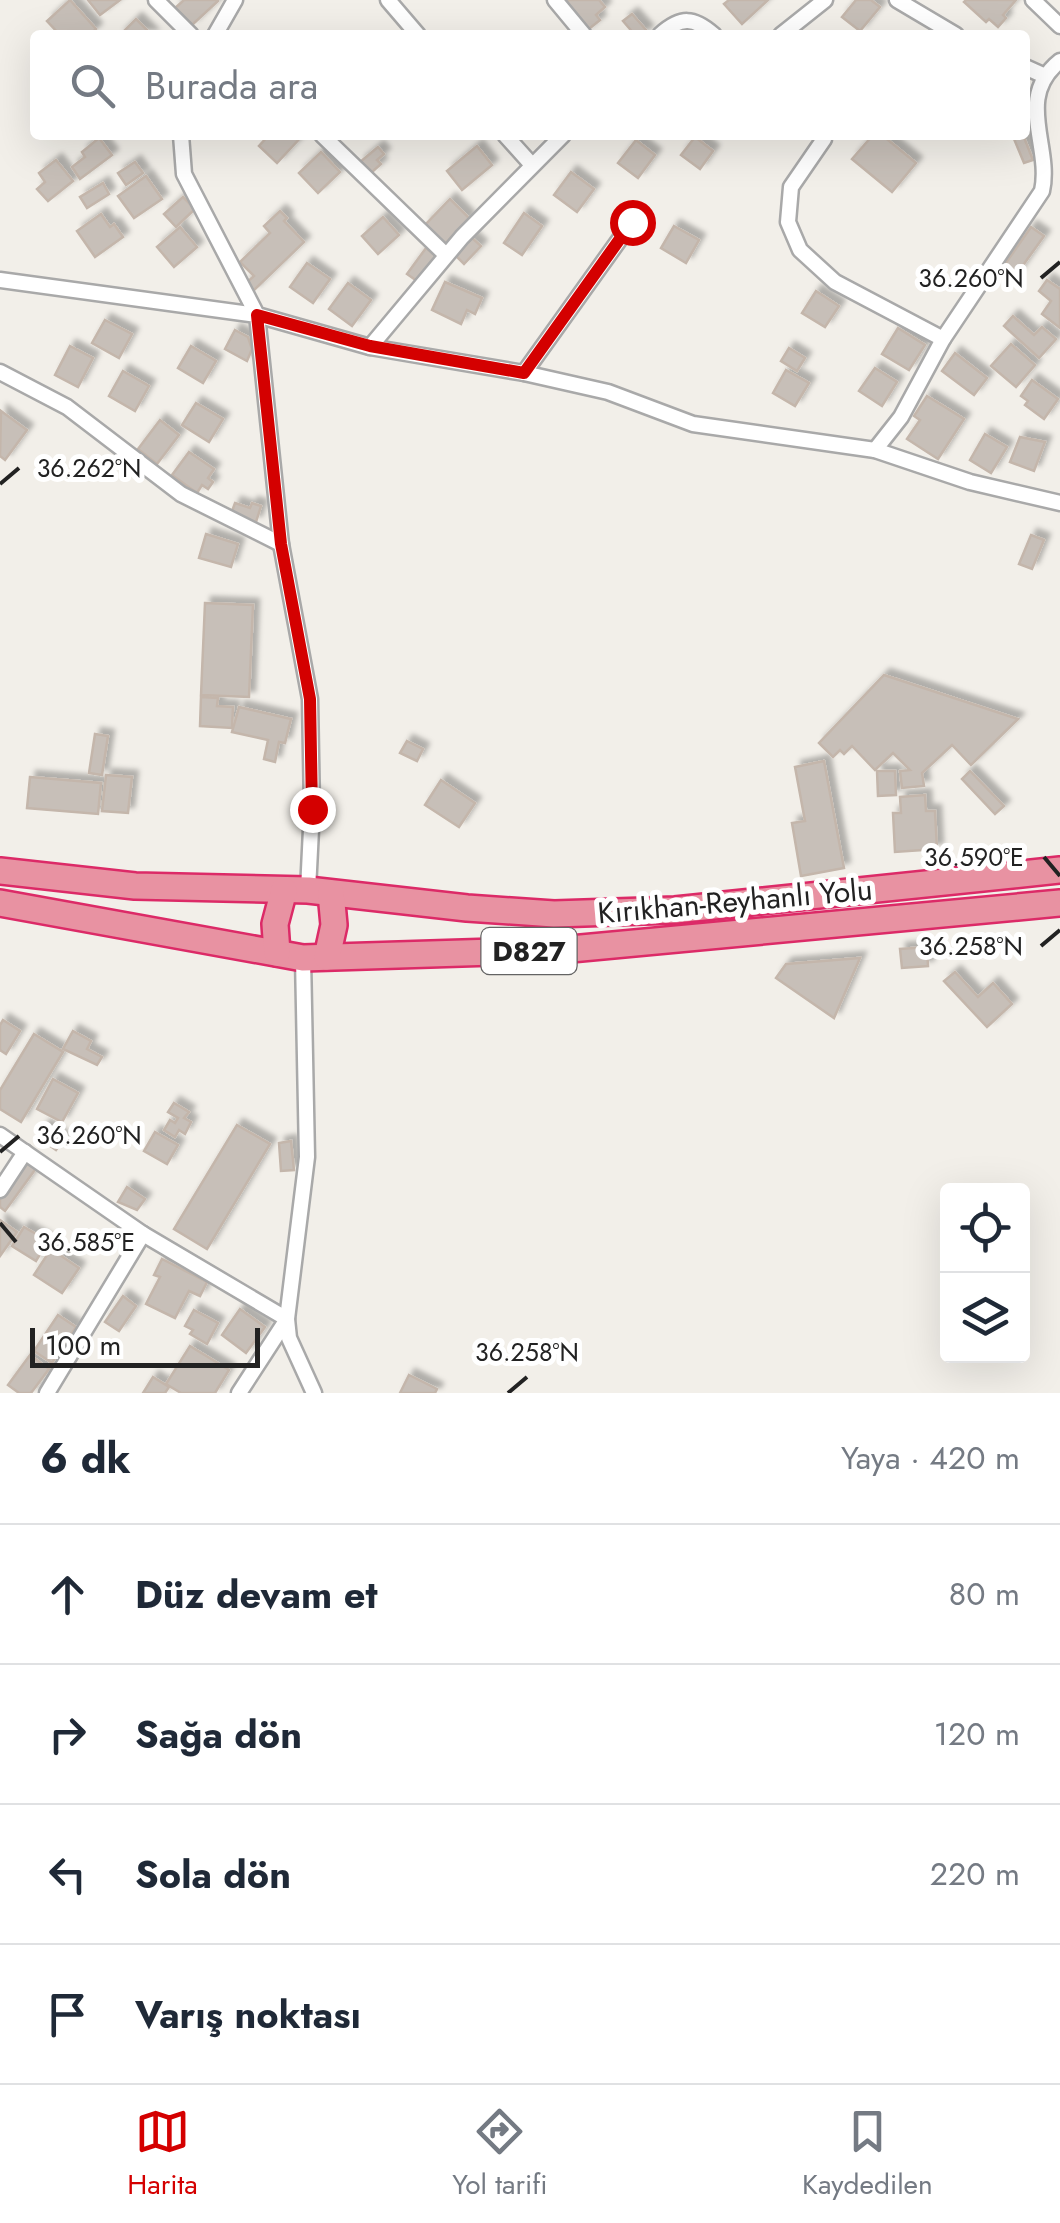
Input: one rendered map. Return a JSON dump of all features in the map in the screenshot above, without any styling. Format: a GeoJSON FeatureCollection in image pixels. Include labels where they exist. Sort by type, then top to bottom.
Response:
{"type":"FeatureCollection","features":[{"type":"Feature","properties":{"kind":"highway","name":"Kırıkhan-Reyhanlı Yolu"},"geometry":{"type":"LineString","coordinates":[[0,871],[135,886],[308,891],[512,912],[609,914],[1060,870]]}},
{"type":"Feature","properties":{"kind":"highway"},"geometry":{"type":"LineString","coordinates":[[308,891],[334,925],[303,956],[275,924],[308,891]]}},
{"type":"Feature","properties":{"kind":"highway","name":"Kırıkhan-Reyhanlı Yolu"},"geometry":{"type":"LineString","coordinates":[[0,903],[303,956],[578,948],[1060,903]]}},
{"type":"Feature","properties":{"kind":"street"},"geometry":{"type":"LineString","coordinates":[[156,0],[186,30]]}},
{"type":"Feature","properties":{"kind":"street"},"geometry":{"type":"LineString","coordinates":[[218,28],[235,0]]}},
{"type":"Feature","properties":{"kind":"street"},"geometry":{"type":"LineString","coordinates":[[388,0],[414,30]]}},
{"type":"Feature","properties":{"kind":"street"},"geometry":{"type":"LineString","coordinates":[[554,0],[580,30]]}},
{"type":"Feature","properties":{"kind":"street"},"geometry":{"type":"LineString","coordinates":[[787,30],[826,0]]}},
{"type":"Feature","properties":{"kind":"street"},"geometry":{"type":"LineString","coordinates":[[897,0],[948,30]]}},
{"type":"Feature","properties":{"kind":"street"},"geometry":{"type":"LineString","coordinates":[[1033,0],[1060,26]]}},
{"type":"Feature","properties":{"kind":"street"},"geometry":{"type":"LineString","coordinates":[[666,30],[675,22],[689,19],[709,30]]}},
{"type":"Feature","properties":{"kind":"street"},"geometry":{"type":"LineString","coordinates":[[875,450],[901,416],[943,339],[1042,191],[1044,169],[1036,128],[1037,102],[1045,76],[1060,61]]}},
{"type":"Feature","properties":{"kind":"street"},"geometry":{"type":"LineString","coordinates":[[1030,69],[1045,76]]}},
{"type":"Feature","properties":{"kind":"street"},"geometry":{"type":"LineString","coordinates":[[181,140],[184,174],[257,315],[281,544],[310,699],[312,809],[308,891]]}},
{"type":"Feature","properties":{"kind":"street"},"geometry":{"type":"LineString","coordinates":[[327,140],[446,255]]}},
{"type":"Feature","properties":{"kind":"street"},"geometry":{"type":"LineString","coordinates":[[510,140],[532,165]]}},
{"type":"Feature","properties":{"kind":"street"},"geometry":{"type":"LineString","coordinates":[[370,346],[446,255],[558,140]]}},
{"type":"Feature","properties":{"kind":"street"},"geometry":{"type":"LineString","coordinates":[[823,140],[791,187],[788,222],[800,250],[836,282],[943,339]]}},
{"type":"Feature","properties":{"kind":"street"},"geometry":{"type":"LineString","coordinates":[[524,373],[632,222]]}},
{"type":"Feature","properties":{"kind":"street"},"geometry":{"type":"LineString","coordinates":[[0,280],[257,315],[370,346],[608,392],[693,424],[875,450],[970,482],[1060,503]]}},
{"type":"Feature","properties":{"kind":"street"},"geometry":{"type":"LineString","coordinates":[[0,372],[67,408],[181,494],[281,544]]}},
{"type":"Feature","properties":{"kind":"street"},"geometry":{"type":"LineString","coordinates":[[303,956],[307,1158],[287,1318],[289,1338],[314,1393]]}},
{"type":"Feature","properties":{"kind":"street"},"geometry":{"type":"LineString","coordinates":[[0,1135],[143,1234],[287,1318]]}},
{"type":"Feature","properties":{"kind":"street"},"geometry":{"type":"LineString","coordinates":[[0,1190],[25,1152]]}},
{"type":"Feature","properties":{"kind":"street"},"geometry":{"type":"LineString","coordinates":[[48,1393],[143,1234]]}},
{"type":"Feature","properties":{"kind":"street"},"geometry":{"type":"LineString","coordinates":[[238,1393],[287,1318]]}},
{"type":"Feature","properties":{"kind":"building"},"geometry":{"type":"Polygon","coordinates":[[[70,0],[96,29],[55,30],[47,21],[70,0]]]}},
{"type":"Feature","properties":{"kind":"building"},"geometry":{"type":"Polygon","coordinates":[[[88,0],[120,0],[100,15],[88,0]]]}},
{"type":"Feature","properties":{"kind":"building"},"geometry":{"type":"Polygon","coordinates":[[[184,0],[218,1],[192,25],[175,8],[184,0]]]}},
{"type":"Feature","properties":{"kind":"building"},"geometry":{"type":"Polygon","coordinates":[[[569,0],[599,0],[605,7],[596,15],[600,20],[583,30],[563,6],[569,0]]]}},
{"type":"Feature","properties":{"kind":"building"},"geometry":{"type":"Polygon","coordinates":[[[729,0],[768,0],[742,24],[724,4],[729,0]]]}},
{"type":"Feature","properties":{"kind":"building"},"geometry":{"type":"Polygon","coordinates":[[[856,0],[871,0],[880,7],[861,30],[842,17],[856,0]]]}},
{"type":"Feature","properties":{"kind":"building"},"geometry":{"type":"Polygon","coordinates":[[[966,0],[1016,0],[998,27],[989,19],[986,22],[966,0]]]}},
{"type":"Feature","properties":{"kind":"building"},"geometry":{"type":"Polygon","coordinates":[[[632,14],[646,30],[631,30],[623,21],[632,14]]]}},
{"type":"Feature","properties":{"kind":"building"},"geometry":{"type":"Polygon","coordinates":[[[136,19],[147,30],[125,30],[136,19]]]}},
{"type":"Feature","properties":{"kind":"building"},"geometry":{"type":"Polygon","coordinates":[[[101,140],[112,155],[80,179],[72,167],[85,157],[82,152],[101,140]]]}},
{"type":"Feature","properties":{"kind":"building"},"geometry":{"type":"Polygon","coordinates":[[[264,140],[298,140],[277,163],[259,146],[264,140]]]}},
{"type":"Feature","properties":{"kind":"building"},"geometry":{"type":"Polygon","coordinates":[[[636,140],[655,155],[638,178],[618,163],[636,140]]]}},
{"type":"Feature","properties":{"kind":"building"},"geometry":{"type":"Polygon","coordinates":[[[693,140],[713,151],[700,169],[681,155],[693,140]]]}},
{"type":"Feature","properties":{"kind":"building"},"geometry":{"type":"Polygon","coordinates":[[[869,140],[888,140],[916,163],[892,192],[852,159],[869,140]]]}},
{"type":"Feature","properties":{"kind":"building"},"geometry":{"type":"Polygon","coordinates":[[[1014,140],[1025,140],[1033,160],[1024,163],[1014,140]]]}},
{"type":"Feature","properties":{"kind":"building"},"geometry":{"type":"Polygon","coordinates":[[[477,146],[492,165],[462,190],[447,171],[477,146]]]}},
{"type":"Feature","properties":{"kind":"building"},"geometry":{"type":"Polygon","coordinates":[[[378,147],[384,154],[377,160],[381,164],[372,172],[365,170],[359,163],[378,147]]]}},
{"type":"Feature","properties":{"kind":"building"},"geometry":{"type":"Polygon","coordinates":[[[321,152],[340,172],[318,193],[299,173],[321,152]]]}},
{"type":"Feature","properties":{"kind":"building"},"geometry":{"type":"Polygon","coordinates":[[[56,160],[73,181],[48,201],[37,189],[45,182],[39,173],[56,160]]]}},
{"type":"Feature","properties":{"kind":"building"},"geometry":{"type":"Polygon","coordinates":[[[135,162],[143,173],[126,185],[118,173],[135,162]]]}},
{"type":"Feature","properties":{"kind":"building"},"geometry":{"type":"Polygon","coordinates":[[[571,172],[594,189],[577,212],[554,195],[571,172]]]}},
{"type":"Feature","properties":{"kind":"building"},"geometry":{"type":"Polygon","coordinates":[[[146,176],[162,199],[134,218],[118,196],[146,176]]]}},
{"type":"Feature","properties":{"kind":"building"},"geometry":{"type":"Polygon","coordinates":[[[103,183],[109,194],[87,208],[80,197],[103,183]]]}},
{"type":"Feature","properties":{"kind":"building"},"geometry":{"type":"Polygon","coordinates":[[[183,197],[195,209],[176,227],[164,214],[183,197]]]}},
{"type":"Feature","properties":{"kind":"building"},"geometry":{"type":"Polygon","coordinates":[[[450,199],[469,218],[445,244],[425,225],[450,199]]]}},
{"type":"Feature","properties":{"kind":"building"},"geometry":{"type":"Polygon","coordinates":[[[280,211],[304,242],[253,291],[245,284],[254,276],[240,262],[270,233],[264,226],[280,211]]]}},
{"type":"Feature","properties":{"kind":"building"},"geometry":{"type":"Polygon","coordinates":[[[524,213],[542,226],[522,255],[504,243],[524,213]]]}},
{"type":"Feature","properties":{"kind":"building"},"geometry":{"type":"Polygon","coordinates":[[[101,214],[123,237],[95,257],[77,231],[101,214]]]}},
{"type":"Feature","properties":{"kind":"building"},"geometry":{"type":"Polygon","coordinates":[[[383,217],[399,235],[378,254],[362,236],[383,217]]]}},
{"type":"Feature","properties":{"kind":"building"},"geometry":{"type":"Polygon","coordinates":[[[674,226],[699,240],[686,263],[661,248],[674,226]]]}},
{"type":"Feature","properties":{"kind":"building"},"geometry":{"type":"Polygon","coordinates":[[[180,227],[197,247],[174,267],[157,247],[180,227]]]}},
{"type":"Feature","properties":{"kind":"building"},"geometry":{"type":"Polygon","coordinates":[[[1031,227],[1044,236],[1016,275],[1003,267],[1031,227]]]}},
{"type":"Feature","properties":{"kind":"building"},"geometry":{"type":"Polygon","coordinates":[[[471,237],[481,246],[464,264],[455,255],[471,237]]]}},
{"type":"Feature","properties":{"kind":"building"},"geometry":{"type":"Polygon","coordinates":[[[426,248],[436,256],[417,281],[407,274],[426,248]]]}},
{"type":"Feature","properties":{"kind":"building"},"geometry":{"type":"Polygon","coordinates":[[[307,263],[330,279],[313,303],[290,287],[307,263]]]}},
{"type":"Feature","properties":{"kind":"building"},"geometry":{"type":"Polygon","coordinates":[[[1047,280],[1060,289],[1060,328],[1042,314],[1051,301],[1039,291],[1047,280]]]}},
{"type":"Feature","properties":{"kind":"building"},"geometry":{"type":"Polygon","coordinates":[[[445,282],[482,298],[475,314],[467,310],[461,324],[432,310],[445,282]]]}},
{"type":"Feature","properties":{"kind":"building"},"geometry":{"type":"Polygon","coordinates":[[[348,283],[371,300],[352,326],[329,309],[348,283]]]}},
{"type":"Feature","properties":{"kind":"building"},"geometry":{"type":"Polygon","coordinates":[[[816,291],[839,306],[825,327],[802,313],[816,291]]]}},
{"type":"Feature","properties":{"kind":"building"},"geometry":{"type":"Polygon","coordinates":[[[1013,316],[1034,335],[1042,327],[1056,339],[1039,358],[1004,326],[1013,316]]]}},
{"type":"Feature","properties":{"kind":"building"},"geometry":{"type":"Polygon","coordinates":[[[105,320],[132,334],[119,358],[92,343],[105,320]]]}},
{"type":"Feature","properties":{"kind":"building"},"geometry":{"type":"Polygon","coordinates":[[[898,328],[925,345],[909,370],[882,354],[898,328]]]}},
{"type":"Feature","properties":{"kind":"building"},"geometry":{"type":"Polygon","coordinates":[[[235,330],[248,337],[252,349],[247,361],[225,349],[235,330]]]}},
{"type":"Feature","properties":{"kind":"building"},"geometry":{"type":"Polygon","coordinates":[[[1011,344],[1035,365],[1016,387],[991,366],[1011,344]]]}},
{"type":"Feature","properties":{"kind":"building"},"geometry":{"type":"Polygon","coordinates":[[[70,346],[93,358],[78,387],[55,375],[70,346]]]}},
{"type":"Feature","properties":{"kind":"building"},"geometry":{"type":"Polygon","coordinates":[[[191,346],[216,361],[203,383],[178,368],[191,346]]]}},
{"type":"Feature","properties":{"kind":"building"},"geometry":{"type":"Polygon","coordinates":[[[789,348],[805,358],[797,371],[781,361],[789,348]]]}},
{"type":"Feature","properties":{"kind":"building"},"geometry":{"type":"Polygon","coordinates":[[[955,353],[987,378],[974,395],[942,371],[955,353]]]}},
{"type":"Feature","properties":{"kind":"building"},"geometry":{"type":"Polygon","coordinates":[[[875,368],[897,382],[882,406],[859,391],[875,368]]]}},
{"type":"Feature","properties":{"kind":"building"},"geometry":{"type":"Polygon","coordinates":[[[786,370],[809,383],[795,406],[773,393],[786,370]]]}},
{"type":"Feature","properties":{"kind":"building"},"geometry":{"type":"Polygon","coordinates":[[[123,371],[149,386],[135,411],[109,396],[123,371]]]}},
{"type":"Feature","properties":{"kind":"building"},"geometry":{"type":"Polygon","coordinates":[[[1032,380],[1058,399],[1044,419],[1025,405],[1028,401],[1021,396],[1032,380]]]}},
{"type":"Feature","properties":{"kind":"building"},"geometry":{"type":"Polygon","coordinates":[[[927,396],[964,419],[938,459],[907,439],[920,420],[914,416],[927,396]]]}},
{"type":"Feature","properties":{"kind":"building"},"geometry":{"type":"Polygon","coordinates":[[[196,403],[223,419],[209,442],[182,425],[196,403]]]}},
{"type":"Feature","properties":{"kind":"building"},"geometry":{"type":"Polygon","coordinates":[[[1,411],[27,430],[5,460],[0,456],[1,411]]]}},
{"type":"Feature","properties":{"kind":"building"},"geometry":{"type":"Polygon","coordinates":[[[160,420],[179,435],[157,464],[138,449],[160,420]]]}},
{"type":"Feature","properties":{"kind":"building"},"geometry":{"type":"Polygon","coordinates":[[[985,434],[1007,447],[991,473],[970,460],[985,434]]]}},
{"type":"Feature","properties":{"kind":"building"},"geometry":{"type":"Polygon","coordinates":[[[1020,437],[1045,442],[1034,471],[1010,462],[1020,437]]]}},
{"type":"Feature","properties":{"kind":"building"},"geometry":{"type":"Polygon","coordinates":[[[189,452],[214,469],[208,478],[213,482],[208,489],[202,485],[197,493],[172,475],[189,452]]]}},
{"type":"Feature","properties":{"kind":"building"},"geometry":{"type":"Polygon","coordinates":[[[235,503],[250,508],[252,503],[261,506],[256,522],[231,514],[235,503]]]}},
{"type":"Feature","properties":{"kind":"building"},"geometry":{"type":"Polygon","coordinates":[[[206,534],[238,544],[231,567],[199,558],[206,534]]]}},
{"type":"Feature","properties":{"kind":"building"},"geometry":{"type":"Polygon","coordinates":[[[1031,535],[1044,540],[1032,569],[1019,564],[1031,535]]]}},
{"type":"Feature","properties":{"kind":"building"},"geometry":{"type":"Polygon","coordinates":[[[205,603],[253,605],[249,697],[201,695],[205,603]]]}},
{"type":"Feature","properties":{"kind":"building"},"geometry":{"type":"Polygon","coordinates":[[[884,675],[1018,719],[971,765],[952,745],[922,773],[924,786],[902,788],[900,771],[910,770],[893,753],[875,770],[852,746],[833,757],[819,743],[884,675]]]}},
{"type":"Feature","properties":{"kind":"building"},"geometry":{"type":"Polygon","coordinates":[[[201,697],[218,698],[217,706],[233,707],[232,728],[200,726],[201,697]]]}},
{"type":"Feature","properties":{"kind":"building"},"geometry":{"type":"Polygon","coordinates":[[[239,707],[291,719],[285,743],[279,742],[275,762],[264,759],[268,740],[232,732],[239,707]]]}},
{"type":"Feature","properties":{"kind":"building"},"geometry":{"type":"Polygon","coordinates":[[[95,734],[108,736],[102,775],[89,773],[95,734]]]}},
{"type":"Feature","properties":{"kind":"building"},"geometry":{"type":"Polygon","coordinates":[[[407,741],[423,749],[417,761],[400,753],[407,741]]]}},
{"type":"Feature","properties":{"kind":"building"},"geometry":{"type":"Polygon","coordinates":[[[824,761],[844,868],[801,876],[792,823],[805,821],[795,767],[824,761]]]}},
{"type":"Feature","properties":{"kind":"building"},"geometry":{"type":"Polygon","coordinates":[[[877,771],[895,771],[896,795],[878,796],[877,771]]]}},
{"type":"Feature","properties":{"kind":"building"},"geometry":{"type":"Polygon","coordinates":[[[970,771],[1004,806],[995,814],[962,779],[970,771]]]}},
{"type":"Feature","properties":{"kind":"building"},"geometry":{"type":"Polygon","coordinates":[[[106,775],[132,777],[128,813],[102,811],[106,775]]]}},
{"type":"Feature","properties":{"kind":"building"},"geometry":{"type":"Polygon","coordinates":[[[30,777],[101,783],[98,814],[27,808],[30,777]]]}},
{"type":"Feature","properties":{"kind":"building"},"geometry":{"type":"Polygon","coordinates":[[[441,780],[475,803],[459,827],[425,805],[441,780]]]}},
{"type":"Feature","properties":{"kind":"building"},"geometry":{"type":"Polygon","coordinates":[[[925,795],[926,811],[935,811],[937,849],[895,852],[893,813],[901,813],[900,797],[925,795]]]}},
{"type":"Feature","properties":{"kind":"building"},"geometry":{"type":"Polygon","coordinates":[[[927,947],[928,966],[902,968],[900,949],[927,947]]]}},
{"type":"Feature","properties":{"kind":"building"},"geometry":{"type":"Polygon","coordinates":[[[860,958],[834,1018],[776,978],[786,964],[860,958]]]}},
{"type":"Feature","properties":{"kind":"building"},"geometry":{"type":"Polygon","coordinates":[[[955,972],[978,997],[993,983],[1012,1004],[987,1027],[944,981],[955,972]]]}},
{"type":"Feature","properties":{"kind":"building"},"geometry":{"type":"Polygon","coordinates":[[[3,1020],[20,1031],[6,1054],[0,1050],[3,1020]]]}},
{"type":"Feature","properties":{"kind":"building"},"geometry":{"type":"Polygon","coordinates":[[[73,1031],[91,1041],[87,1049],[102,1057],[97,1065],[63,1049],[73,1031]]]}},
{"type":"Feature","properties":{"kind":"building"},"geometry":{"type":"Polygon","coordinates":[[[34,1034],[63,1052],[21,1122],[0,1109],[0,1090],[34,1034]]]}},
{"type":"Feature","properties":{"kind":"building"},"geometry":{"type":"Polygon","coordinates":[[[53,1079],[78,1093],[62,1122],[37,1109],[53,1079]]]}},
{"type":"Feature","properties":{"kind":"building"},"geometry":{"type":"Polygon","coordinates":[[[174,1103],[189,1112],[184,1118],[191,1122],[185,1134],[179,1130],[175,1137],[164,1130],[170,1120],[175,1123],[178,1118],[168,1112],[174,1103]]]}},
{"type":"Feature","properties":{"kind":"building"},"geometry":{"type":"Polygon","coordinates":[[[45,1125],[64,1139],[56,1150],[36,1136],[45,1125]]]}},
{"type":"Feature","properties":{"kind":"building"},"geometry":{"type":"Polygon","coordinates":[[[237,1125],[270,1144],[207,1249],[174,1229],[237,1125]]]}},
{"type":"Feature","properties":{"kind":"building"},"geometry":{"type":"Polygon","coordinates":[[[155,1132],[178,1145],[167,1164],[144,1151],[155,1132]]]}},
{"type":"Feature","properties":{"kind":"building"},"geometry":{"type":"Polygon","coordinates":[[[291,1141],[294,1170],[281,1171],[279,1143],[291,1141]]]}},
{"type":"Feature","properties":{"kind":"building"},"geometry":{"type":"Polygon","coordinates":[[[28,1160],[37,1167],[5,1211],[0,1207],[0,1198],[28,1160]]]}},
{"type":"Feature","properties":{"kind":"building"},"geometry":{"type":"Polygon","coordinates":[[[127,1187],[145,1199],[137,1210],[118,1202],[127,1187]]]}},
{"type":"Feature","properties":{"kind":"building"},"geometry":{"type":"Polygon","coordinates":[[[0,1220],[17,1232],[0,1256],[0,1220]]]}},
{"type":"Feature","properties":{"kind":"building"},"geometry":{"type":"Polygon","coordinates":[[[24,1227],[48,1241],[36,1261],[12,1246],[24,1227]]]}},
{"type":"Feature","properties":{"kind":"building"},"geometry":{"type":"Polygon","coordinates":[[[51,1249],[79,1268],[62,1293],[34,1275],[51,1249]]]}},
{"type":"Feature","properties":{"kind":"building"},"geometry":{"type":"Polygon","coordinates":[[[162,1259],[207,1282],[200,1296],[189,1291],[175,1318],[146,1304],[160,1277],[154,1275],[162,1259]]]}},
{"type":"Feature","properties":{"kind":"building"},"geometry":{"type":"Polygon","coordinates":[[[123,1296],[136,1306],[119,1331],[105,1322],[123,1296]]]}},
{"type":"Feature","properties":{"kind":"building"},"geometry":{"type":"Polygon","coordinates":[[[240,1309],[265,1327],[246,1353],[222,1335],[240,1309]]]}},
{"type":"Feature","properties":{"kind":"building"},"geometry":{"type":"Polygon","coordinates":[[[194,1310],[218,1323],[207,1344],[190,1334],[193,1330],[185,1326],[194,1310]]]}},
{"type":"Feature","properties":{"kind":"building"},"geometry":{"type":"Polygon","coordinates":[[[58,1315],[76,1327],[52,1363],[34,1351],[58,1315]]]}},
{"type":"Feature","properties":{"kind":"building"},"geometry":{"type":"Polygon","coordinates":[[[190,1346],[229,1370],[215,1393],[181,1393],[166,1384],[190,1346]]]}},
{"type":"Feature","properties":{"kind":"building"},"geometry":{"type":"Polygon","coordinates":[[[30,1355],[49,1369],[31,1393],[19,1393],[8,1385],[30,1355]]]}},
{"type":"Feature","properties":{"kind":"building"},"geometry":{"type":"Polygon","coordinates":[[[409,1375],[437,1389],[435,1393],[400,1393],[409,1375]]]}},
{"type":"Feature","properties":{"kind":"building"},"geometry":{"type":"Polygon","coordinates":[[[153,1377],[169,1387],[165,1393],[143,1393],[153,1377]]]}},
{"type":"Feature","properties":{"kind":"route"},"geometry":{"type":"LineString","coordinates":[[312,809],[310,699],[281,544],[257,315],[370,346],[524,373],[632,222]]}}]}
